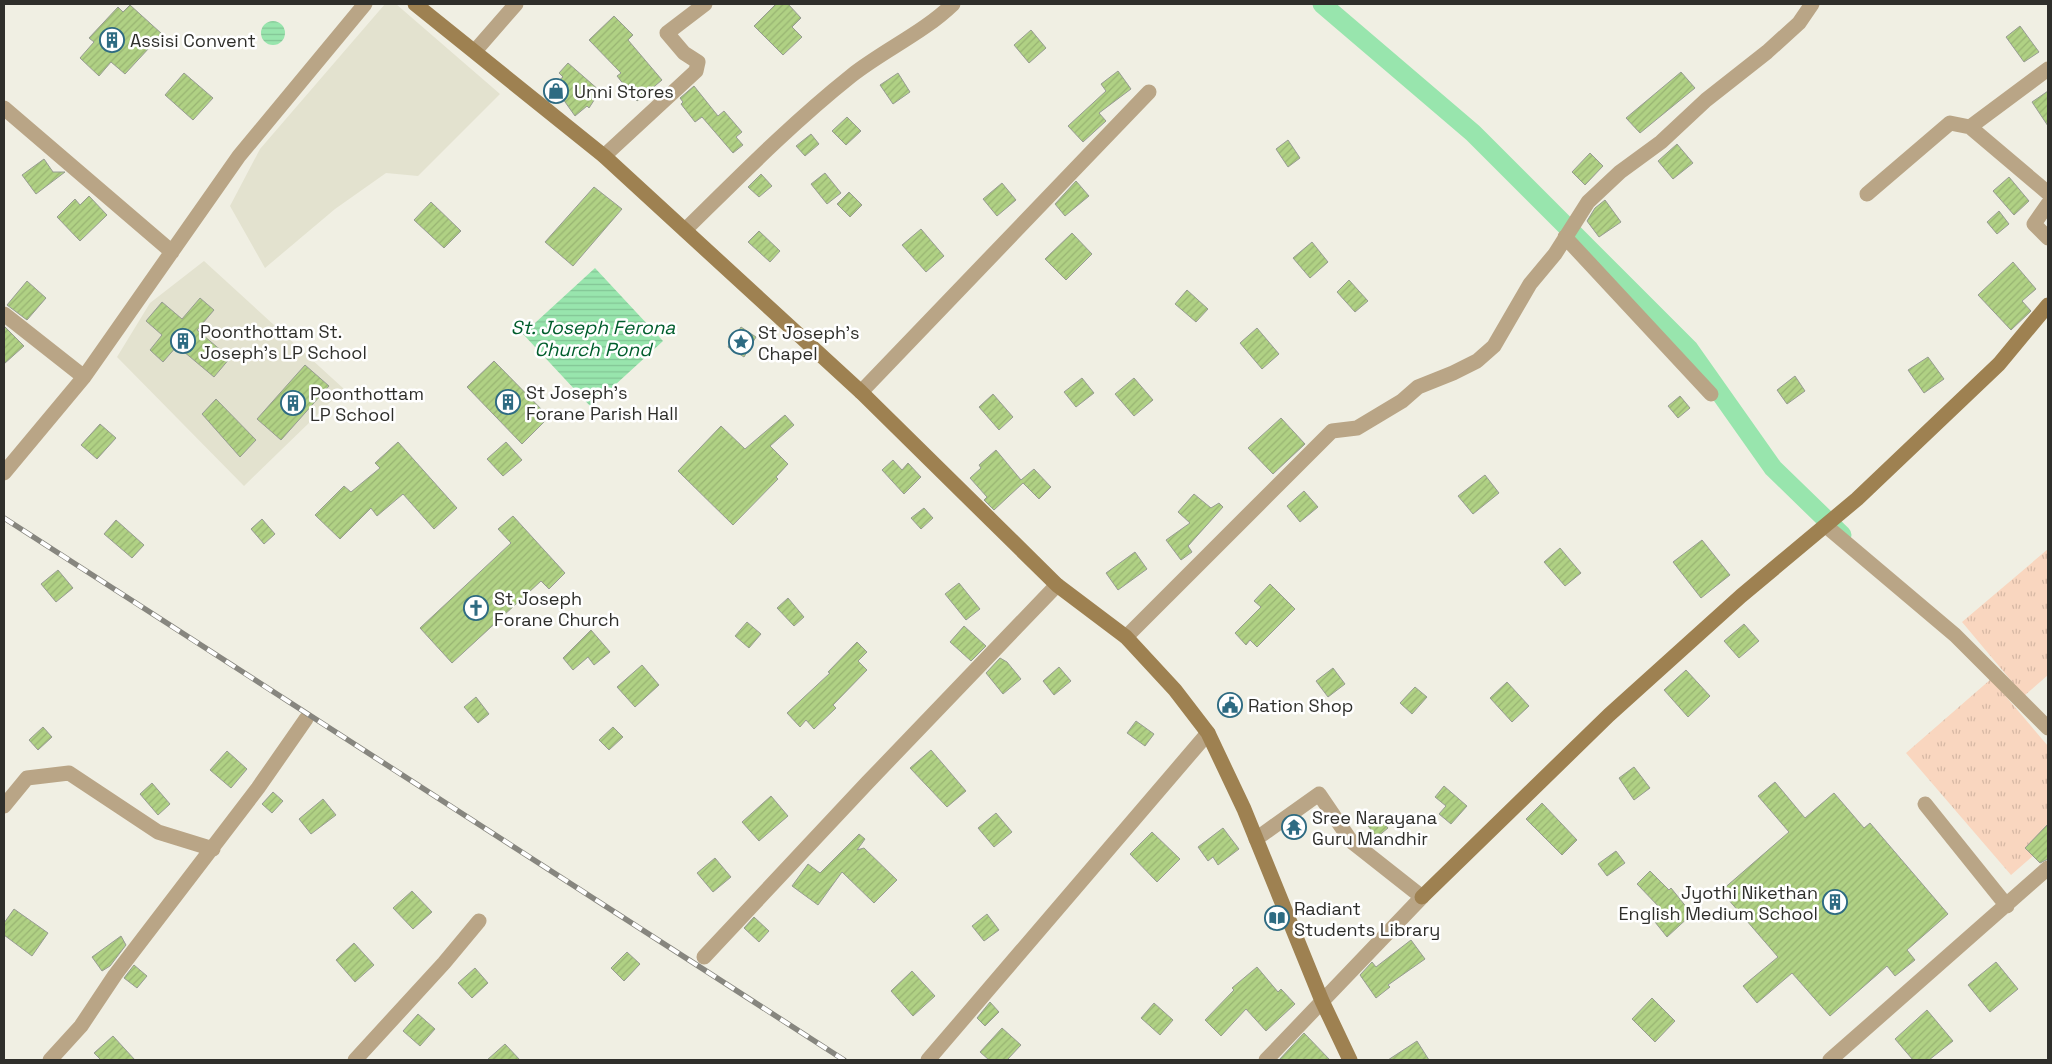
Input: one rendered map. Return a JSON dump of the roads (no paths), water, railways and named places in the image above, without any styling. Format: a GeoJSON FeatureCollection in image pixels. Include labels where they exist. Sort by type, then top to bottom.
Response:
{"type":"FeatureCollection","features":[{"type":"Feature","properties":{"kind":"main road"},"geometry":{"type":"LineString","coordinates":[[415,4],[604,156],[861,392],[1057,585],[1126,637],[1181,697],[1208,733],[1256,839],[1322,1001],[1350,1060]]}},
{"type":"Feature","properties":{"kind":"main road"},"geometry":{"type":"LineString","coordinates":[[1422,897],[1609,715],[1741,596],[1830,523],[1999,364],[2048,304]]}},
{"type":"Feature","properties":{"kind":"street"},"geometry":{"type":"LineString","coordinates":[[4,473],[84,377],[238,156],[365,4]]}},
{"type":"Feature","properties":{"kind":"street"},"geometry":{"type":"LineString","coordinates":[[475,51],[516,4]]}},
{"type":"Feature","properties":{"kind":"street"},"geometry":{"type":"LineString","coordinates":[[604,156],[696,71],[698,62],[684,53],[668,34],[705,4]]}},
{"type":"Feature","properties":{"kind":"street"},"geometry":{"type":"LineString","coordinates":[[685,230],[768,148],[852,76],[935,21],[953,4]]}},
{"type":"Feature","properties":{"kind":"street"},"geometry":{"type":"LineString","coordinates":[[1126,637],[1332,431],[1357,428],[1402,401],[1418,387],[1453,373],[1476,361],[1494,346],[1530,284],[1555,254],[1588,202],[1620,172],[1661,142],[1706,100],[1768,52],[1798,23],[1812,4]]}},
{"type":"Feature","properties":{"kind":"street"},"geometry":{"type":"LineString","coordinates":[[1970,127],[2048,69]]}},
{"type":"Feature","properties":{"kind":"street"},"geometry":{"type":"LineString","coordinates":[[861,392],[1149,92]]}},
{"type":"Feature","properties":{"kind":"street"},"geometry":{"type":"LineString","coordinates":[[4,108],[172,252]]}},
{"type":"Feature","properties":{"kind":"street"},"geometry":{"type":"LineString","coordinates":[[1867,194],[1950,124],[1970,127],[2048,193]]}},
{"type":"Feature","properties":{"kind":"street"},"geometry":{"type":"LineString","coordinates":[[2048,204],[2034,224],[2048,238]]}},
{"type":"Feature","properties":{"kind":"street"},"geometry":{"type":"LineString","coordinates":[[1570,229],[1711,394]]}},
{"type":"Feature","properties":{"kind":"street"},"geometry":{"type":"LineString","coordinates":[[4,314],[84,377]]}},
{"type":"Feature","properties":{"kind":"street"},"geometry":{"type":"LineString","coordinates":[[1830,523],[1955,635],[2048,728]]}},
{"type":"Feature","properties":{"kind":"street"},"geometry":{"type":"LineString","coordinates":[[704,957],[1057,585]]}},
{"type":"Feature","properties":{"kind":"street"},"geometry":{"type":"LineString","coordinates":[[50,1060],[81,1026],[115,975],[213,849],[306,719]]}},
{"type":"Feature","properties":{"kind":"street"},"geometry":{"type":"LineString","coordinates":[[928,1060],[1208,733]]}},
{"type":"Feature","properties":{"kind":"street"},"geometry":{"type":"LineString","coordinates":[[4,806],[27,778],[69,773],[158,832],[213,849]]}},
{"type":"Feature","properties":{"kind":"street"},"geometry":{"type":"LineString","coordinates":[[1256,839],[1319,794],[1351,841],[1422,897],[1266,1060]]}},
{"type":"Feature","properties":{"kind":"street"},"geometry":{"type":"LineString","coordinates":[[1925,804],[2007,906]]}},
{"type":"Feature","properties":{"kind":"street"},"geometry":{"type":"LineString","coordinates":[[1830,1060],[2048,868]]}},
{"type":"Feature","properties":{"kind":"street"},"geometry":{"type":"LineString","coordinates":[[355,1060],[444,963],[479,921]]}},
{"type":"Feature","properties":{"kind":"water"},"geometry":{"type":"Polygon","coordinates":[[[273,21],[281,25],[285,33],[281,41],[273,45],[265,41],[261,33],[265,25],[273,21]]]}},
{"type":"Feature","properties":{"kind":"water","name":"St. Joseph Ferona Church Pond"},"geometry":{"type":"Polygon","coordinates":[[[595,268],[663,341],[591,407],[523,334],[595,268]]]}},
{"type":"Feature","properties":{"kind":"waterway"},"geometry":{"type":"LineString","coordinates":[[1322,4],[1473,133],[1689,349],[1773,468],[1842,535]]}},
{"type":"Feature","properties":{"kind":"railway"},"geometry":{"type":"LineString","coordinates":[[4,518],[844,1060]]}},
{"type":"Feature","properties":{"kind":"place","name":"Assisi Convent"},"geometry":{"type":"Point","coordinates":[112,40]}},
{"type":"Feature","properties":{"kind":"place","name":"Unni Stores"},"geometry":{"type":"Point","coordinates":[556,91]}},
{"type":"Feature","properties":{"kind":"place","name":"Poonthottam St. Joseph's LP School"},"geometry":{"type":"Point","coordinates":[183,341]}},
{"type":"Feature","properties":{"kind":"place","name":"St Joseph's Chapel"},"geometry":{"type":"Point","coordinates":[741,342]}},
{"type":"Feature","properties":{"kind":"place","name":"St Joseph's Forane Parish Hall"},"geometry":{"type":"Point","coordinates":[508,402]}},
{"type":"Feature","properties":{"kind":"place","name":"Poonthottam LP School"},"geometry":{"type":"Point","coordinates":[293,403]}},
{"type":"Feature","properties":{"kind":"place","name":"St Joseph Forane Church"},"geometry":{"type":"Point","coordinates":[476,608]}},
{"type":"Feature","properties":{"kind":"place","name":"Ration Shop"},"geometry":{"type":"Point","coordinates":[1230,705]}},
{"type":"Feature","properties":{"kind":"place","name":"Sree Narayana Guru Mandhir"},"geometry":{"type":"Point","coordinates":[1294,827]}},
{"type":"Feature","properties":{"kind":"place","name":"Jyothi Nikethan English Medium School"},"geometry":{"type":"Point","coordinates":[1835,902]}},
{"type":"Feature","properties":{"kind":"place","name":"Radiant Students Library"},"geometry":{"type":"Point","coordinates":[1277,918]}}]}
